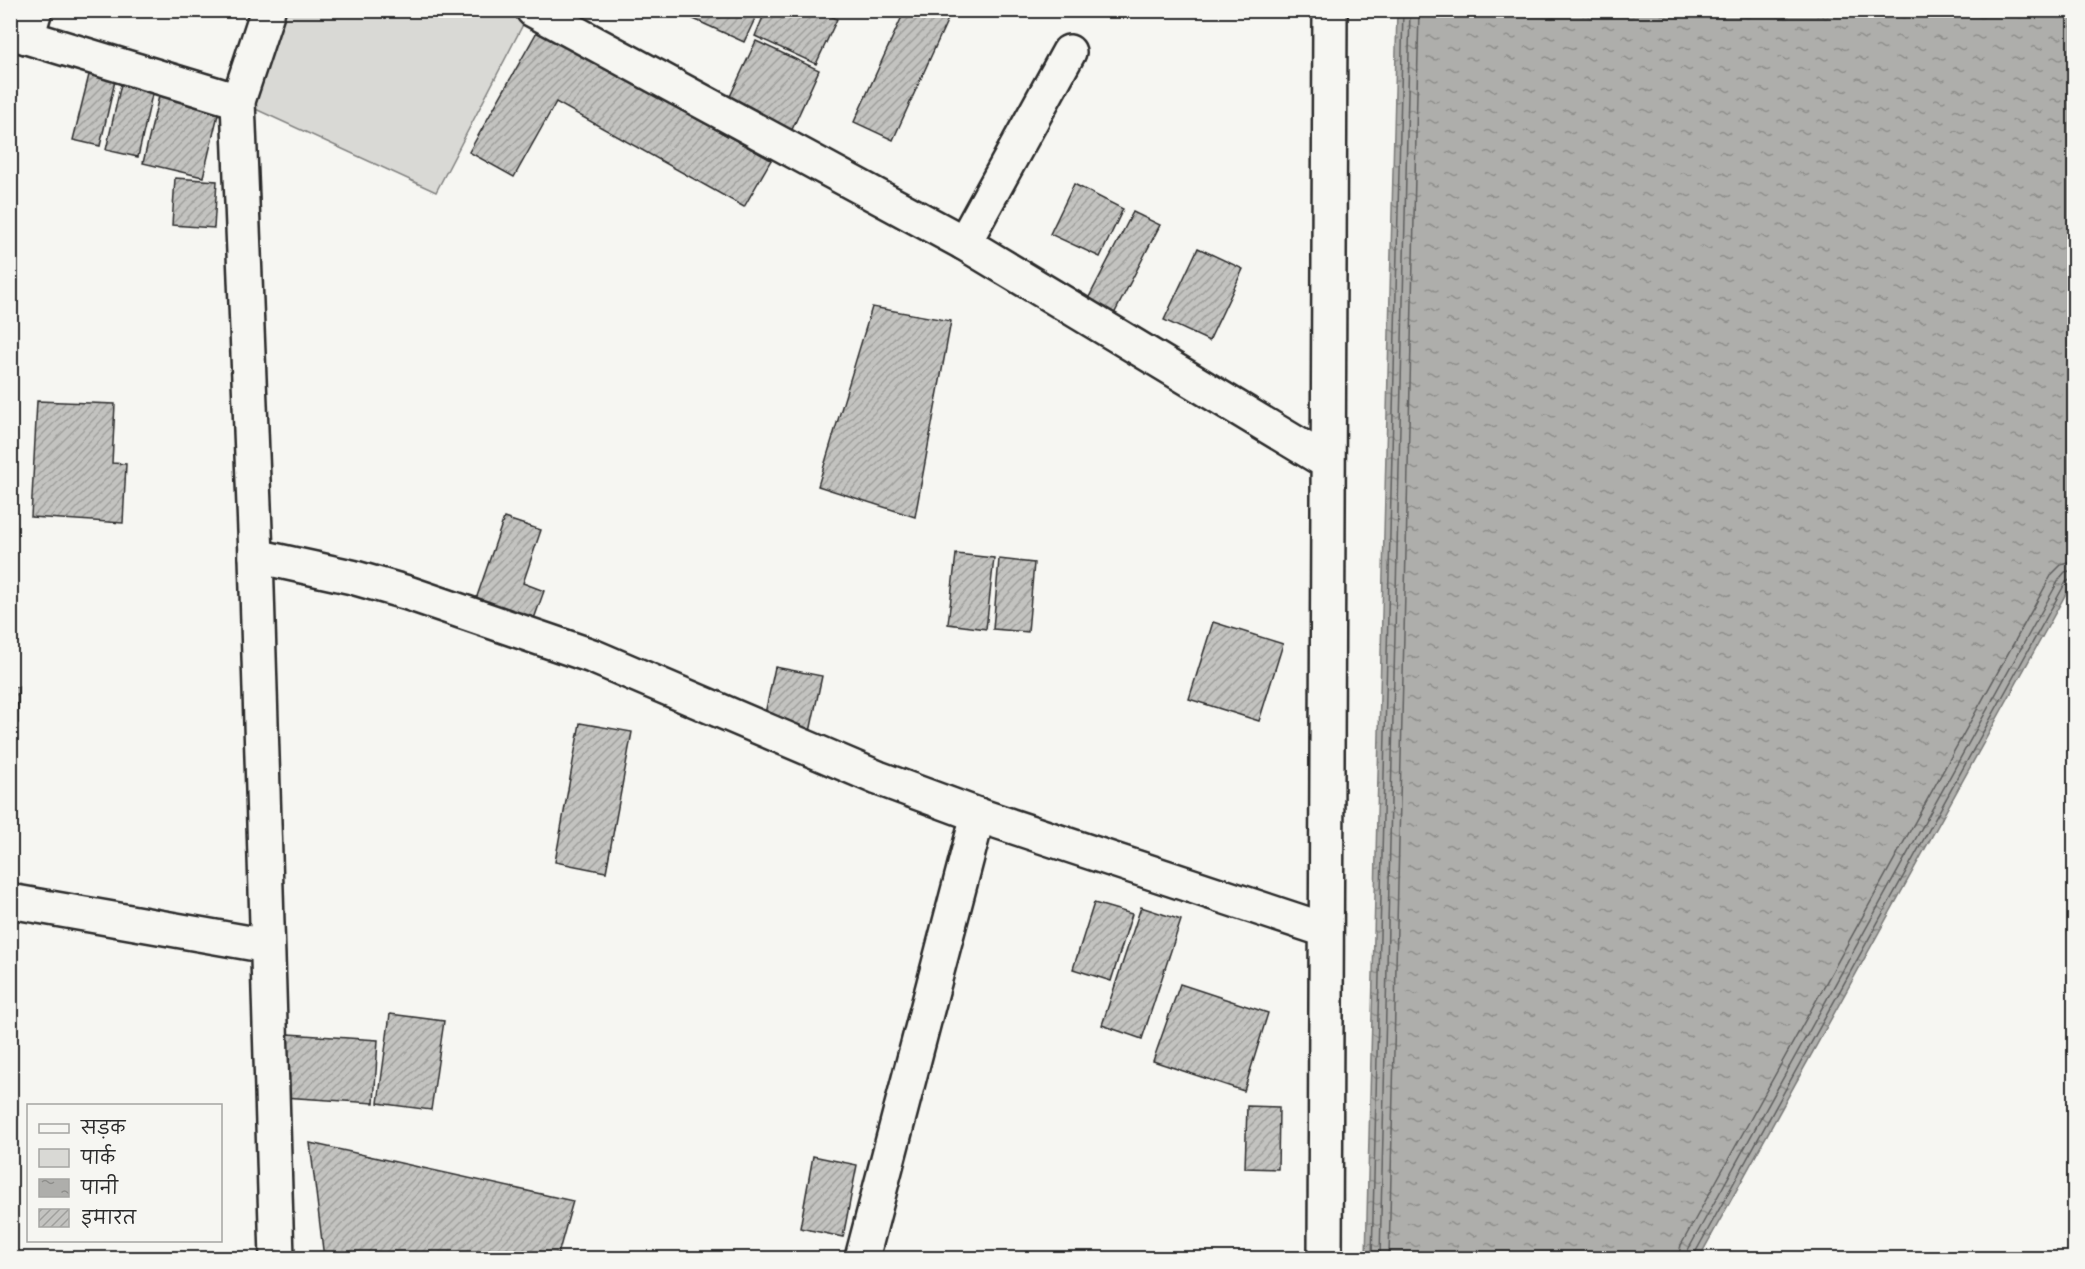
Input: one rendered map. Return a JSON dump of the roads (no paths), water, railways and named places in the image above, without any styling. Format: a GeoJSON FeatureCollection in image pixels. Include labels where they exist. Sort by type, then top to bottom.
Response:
{"type":"FeatureCollection","features":[{"type":"Feature","properties":{"kind":"street"},"geometry":{"type":"LineString","coordinates":[[268,10],[238,101],[256,556],[278,1258]]}},
{"type":"Feature","properties":{"kind":"street"},"geometry":{"type":"LineString","coordinates":[[533,10],[964,243],[1327,462]]}},
{"type":"Feature","properties":{"kind":"street"},"geometry":{"type":"LineString","coordinates":[[1325,1258],[1330,10]]}},
{"type":"Feature","properties":{"kind":"street"},"geometry":{"type":"LineString","coordinates":[[24,26],[238,101]]}},
{"type":"Feature","properties":{"kind":"street"},"geometry":{"type":"LineString","coordinates":[[964,243],[1069,52]]}},
{"type":"Feature","properties":{"kind":"street"},"geometry":{"type":"LineString","coordinates":[[256,556],[408,593],[592,656],[878,778],[978,815],[1325,930]]}},
{"type":"Feature","properties":{"kind":"street"},"geometry":{"type":"LineString","coordinates":[[862,1258],[978,815]]}},
{"type":"Feature","properties":{"kind":"street"},"geometry":{"type":"LineString","coordinates":[[10,901],[267,946]]}},
{"type":"Feature","properties":{"kind":"water"},"geometry":{"type":"Polygon","coordinates":[[[1397,11],[2074,11],[2074,579],[1699,1258],[1366,1258],[1397,11]]]}}]}
